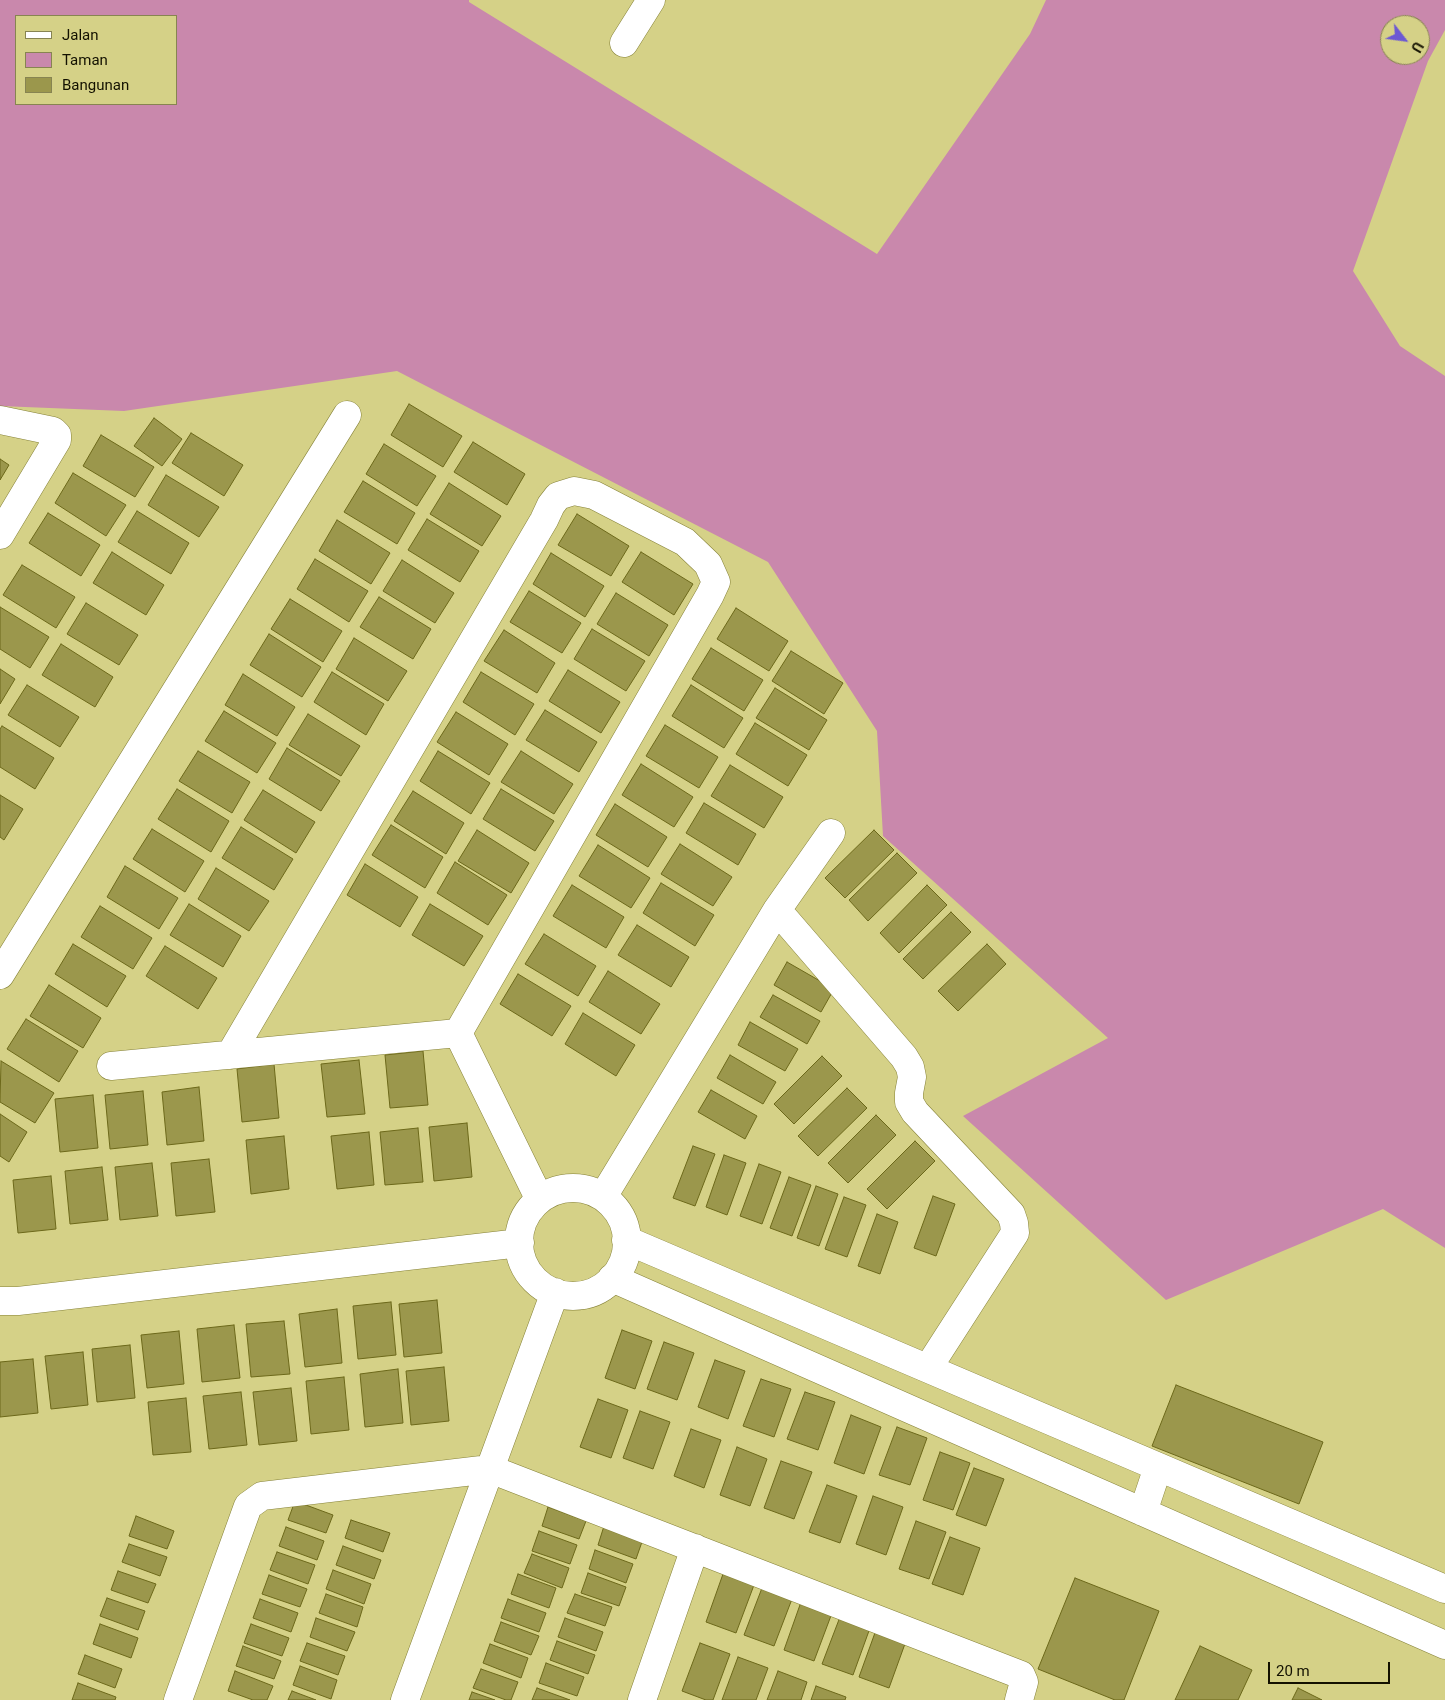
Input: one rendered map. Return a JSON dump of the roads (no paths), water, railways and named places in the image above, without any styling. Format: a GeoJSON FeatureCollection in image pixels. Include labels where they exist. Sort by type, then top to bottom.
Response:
{"type":"FeatureCollection","features":[{"type":"Feature","properties":{"kind":"street"},"geometry":{"type":"LineString","coordinates":[[624,43],[652,0]]}},
{"type":"Feature","properties":{"kind":"street"},"geometry":{"type":"LineString","coordinates":[[0,975],[347,415]]}},
{"type":"Feature","properties":{"kind":"street"},"geometry":{"type":"LineString","coordinates":[[0,420],[53,432],[57,435],[57,440],[0,535]]}},
{"type":"Feature","properties":{"kind":"street"},"geometry":{"type":"LineString","coordinates":[[230,1055],[551,505],[558,496],[574,491],[594,495],[685,542],[708,564],[716,582],[458,1033]]}},
{"type":"Feature","properties":{"kind":"street"},"geometry":{"type":"LineString","coordinates":[[604,1195],[777,910],[831,833]]}},
{"type":"Feature","properties":{"kind":"street"},"geometry":{"type":"LineString","coordinates":[[777,910],[904,1057],[910,1067],[912,1077],[909,1102],[915,1112],[1011,1214],[1014,1223],[1015,1232],[928,1368]]}},
{"type":"Feature","properties":{"kind":"street"},"geometry":{"type":"LineString","coordinates":[[458,1033],[539,1198]]}},
{"type":"Feature","properties":{"kind":"street"},"geometry":{"type":"LineString","coordinates":[[110,1066],[458,1033]]}},
{"type":"Feature","properties":{"kind":"street"},"geometry":{"type":"LineString","coordinates":[[570,1186],[604,1195],[625,1222],[626,1240],[626,1256],[607,1285],[575,1298],[542,1288],[521,1262],[520,1227],[539,1198],[570,1186]]}},
{"type":"Feature","properties":{"kind":"street"},"geometry":{"type":"LineString","coordinates":[[626,1240],[1445,1589]]}},
{"type":"Feature","properties":{"kind":"street"},"geometry":{"type":"LineString","coordinates":[[0,1301],[18,1301],[520,1243]]}},
{"type":"Feature","properties":{"kind":"street"},"geometry":{"type":"LineString","coordinates":[[612,1278],[1445,1645]]}},
{"type":"Feature","properties":{"kind":"street"},"geometry":{"type":"LineString","coordinates":[[405,1700],[555,1292]]}},
{"type":"Feature","properties":{"kind":"street"},"geometry":{"type":"LineString","coordinates":[[1143,1512],[1158,1467]]}},
{"type":"Feature","properties":{"kind":"street"},"geometry":{"type":"LineString","coordinates":[[178,1700],[248,1506],[262,1496],[490,1469],[1021,1675],[1024,1682],[1019,1700]]}},
{"type":"Feature","properties":{"kind":"street"},"geometry":{"type":"LineString","coordinates":[[642,1700],[695,1548]]}}]}
